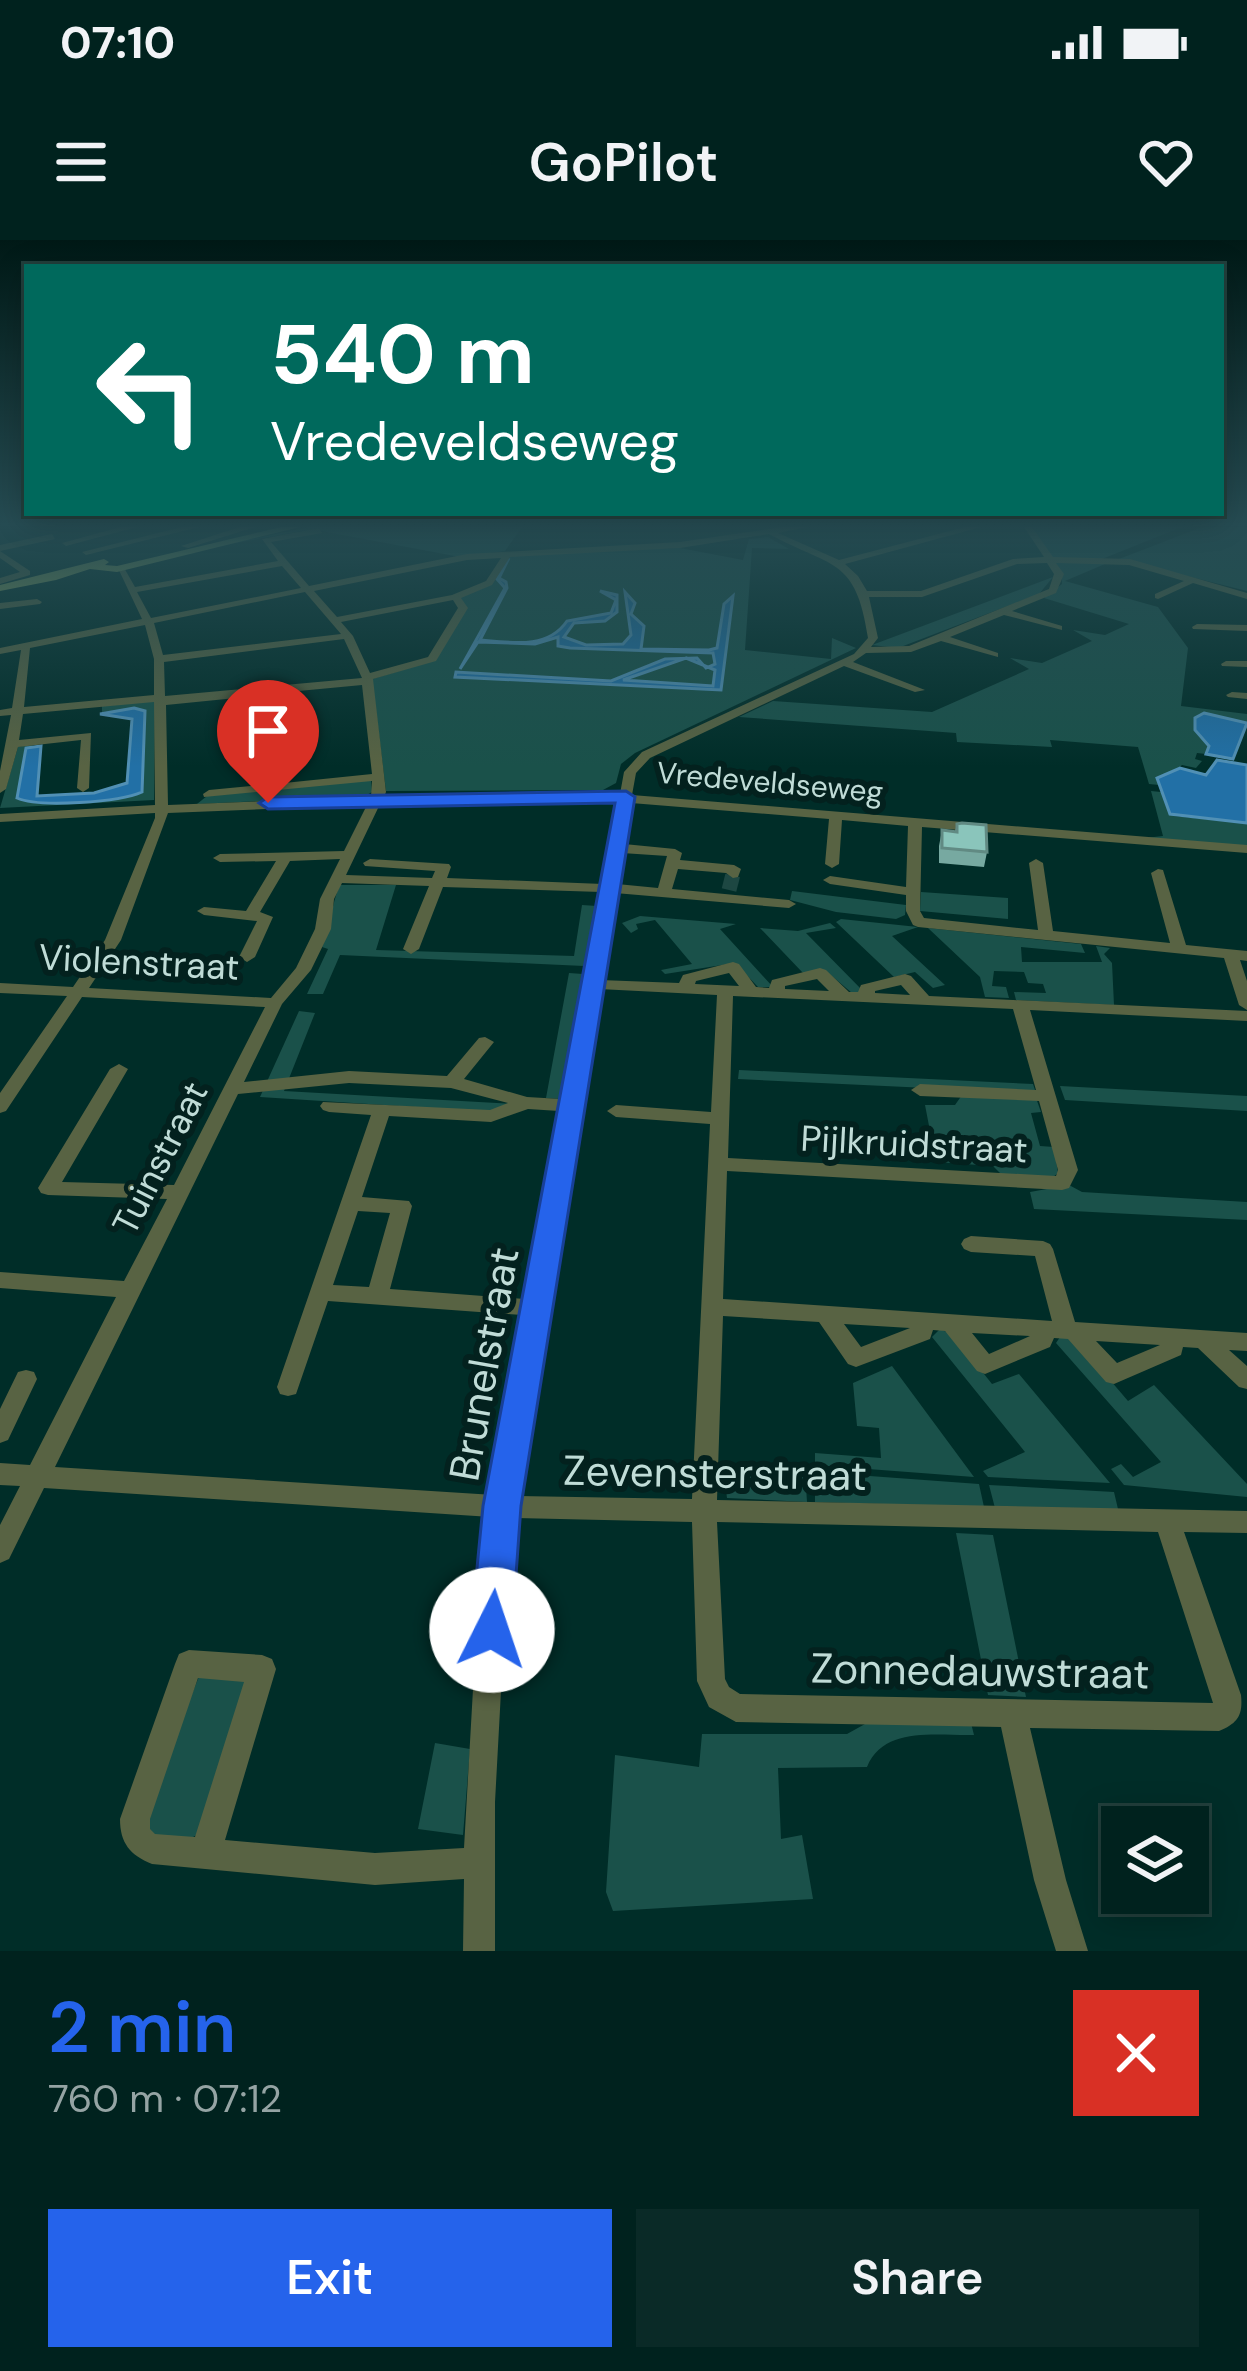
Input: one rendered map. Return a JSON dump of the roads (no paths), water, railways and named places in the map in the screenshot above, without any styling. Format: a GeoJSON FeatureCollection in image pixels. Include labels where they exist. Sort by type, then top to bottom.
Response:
{"type":"FeatureCollection","features":[{"type":"Feature","properties":{"kind":"street"},"geometry":{"type":"LineString","coordinates":[[0,1107],[82,993],[141,881],[163,809],[159,659],[141,607]]}},
{"type":"Feature","properties":{"kind":"street"},"geometry":{"type":"LineString","coordinates":[[0,651],[227,607]]}},
{"type":"Feature","properties":{"kind":"street"},"geometry":{"type":"LineString","coordinates":[[325,607],[348,636],[367,679],[377,800]]}},
{"type":"Feature","properties":{"kind":"street"},"geometry":{"type":"LineString","coordinates":[[338,620],[405,607]]}},
{"type":"Feature","properties":{"kind":"street"},"geometry":{"type":"LineString","coordinates":[[0,713],[367,679],[432,659],[462,607]]}},
{"type":"Feature","properties":{"kind":"street"},"geometry":{"type":"LineString","coordinates":[[868,650],[873,638],[869,607]]}},
{"type":"Feature","properties":{"kind":"street"},"geometry":{"type":"LineString","coordinates":[[626,797],[631,769],[646,754],[868,650],[904,651],[1016,607]]}},
{"type":"Feature","properties":{"kind":"street"},"geometry":{"type":"LineString","coordinates":[[1005,612],[1058,628]]}},
{"type":"Feature","properties":{"kind":"street"},"geometry":{"type":"LineString","coordinates":[[1196,628],[1247,628]]}},
{"type":"Feature","properties":{"kind":"street"},"geometry":{"type":"LineString","coordinates":[[159,659],[348,636]]}},
{"type":"Feature","properties":{"kind":"street"},"geometry":{"type":"LineString","coordinates":[[940,638],[994,656]]}},
{"type":"Feature","properties":{"kind":"street"},"geometry":{"type":"LineString","coordinates":[[0,789],[18,712],[26,649]]}},
{"type":"Feature","properties":{"kind":"street"},"geometry":{"type":"LineString","coordinates":[[845,663],[919,690]]}},
{"type":"Feature","properties":{"kind":"street"},"geometry":{"type":"LineString","coordinates":[[1226,664],[1247,664]]}},
{"type":"Feature","properties":{"kind":"street"},"geometry":{"type":"LineString","coordinates":[[261,690],[278,787]]}},
{"type":"Feature","properties":{"kind":"street"},"geometry":{"type":"LineString","coordinates":[[1232,695],[1247,696]]}},
{"type":"Feature","properties":{"kind":"street"},"geometry":{"type":"LineString","coordinates":[[8,753],[87,730],[82,788]]}},
{"type":"Feature","properties":{"kind":"street"},"geometry":{"type":"LineString","coordinates":[[209,794],[378,777]]}},
{"type":"Feature","properties":{"kind":"street","name":"Vredeveldseweg"},"geometry":{"type":"LineString","coordinates":[[0,818],[377,800],[626,797],[1247,853]]}},
{"type":"Feature","properties":{"kind":"street","name":"Brunelstraat"},"geometry":{"type":"LineString","coordinates":[[479,1951],[476,1863],[502,1506],[626,797]]}},
{"type":"Feature","properties":{"kind":"street","name":"Tuinstraat"},"geometry":{"type":"LineString","coordinates":[[0,1551],[274,1003],[303,970],[338,879],[377,800]]}},
{"type":"Feature","properties":{"kind":"street"},"geometry":{"type":"LineString","coordinates":[[836,814],[831,872],[914,892]]}},
{"type":"Feature","properties":{"kind":"street"},"geometry":{"type":"LineString","coordinates":[[915,825],[917,922],[1238,955],[1247,1005]]}},
{"type":"Feature","properties":{"kind":"street"},"geometry":{"type":"LineString","coordinates":[[617,848],[675,853],[664,892]]}},
{"type":"Feature","properties":{"kind":"street"},"geometry":{"type":"LineString","coordinates":[[220,858],[349,856]]}},
{"type":"Feature","properties":{"kind":"street"},"geometry":{"type":"LineString","coordinates":[[252,914],[285,857]]}},
{"type":"Feature","properties":{"kind":"street"},"geometry":{"type":"LineString","coordinates":[[370,863],[444,867],[411,950]]}},
{"type":"Feature","properties":{"kind":"street"},"geometry":{"type":"LineString","coordinates":[[1036,863],[1046,934]]}},
{"type":"Feature","properties":{"kind":"street"},"geometry":{"type":"LineString","coordinates":[[672,864],[734,869],[730,887]]}},
{"type":"Feature","properties":{"kind":"street"},"geometry":{"type":"LineString","coordinates":[[1158,873],[1179,948]]}},
{"type":"Feature","properties":{"kind":"street"},"geometry":{"type":"LineString","coordinates":[[338,879],[608,892],[730,887],[789,904]]}},
{"type":"Feature","properties":{"kind":"street"},"geometry":{"type":"LineString","coordinates":[[204,911],[252,914],[268,922],[248,957]]}},
{"type":"Feature","properties":{"kind":"street"},"geometry":{"type":"LineString","coordinates":[[686,988],[688,978],[733,967],[751,992]]}},
{"type":"Feature","properties":{"kind":"street"},"geometry":{"type":"LineString","coordinates":[[593,984],[1247,1016]]}},
{"type":"Feature","properties":{"kind":"street","name":"Violenstraat"},"geometry":{"type":"LineString","coordinates":[[0,988],[274,1003]]}},
{"type":"Feature","properties":{"kind":"street"},"geometry":{"type":"LineString","coordinates":[[704,1512],[725,990]]}},
{"type":"Feature","properties":{"kind":"street","name":"Pijlkruidstraat"},"geometry":{"type":"LineString","coordinates":[[718,1165],[1062,1184],[1068,1170],[1020,1004]]}},
{"type":"Feature","properties":{"kind":"street"},"geometry":{"type":"LineString","coordinates":[[452,1082],[485,1042]]}},
{"type":"Feature","properties":{"kind":"street"},"geometry":{"type":"LineString","coordinates":[[118,1069],[48,1188],[179,1192]]}},
{"type":"Feature","properties":{"kind":"street"},"geometry":{"type":"LineString","coordinates":[[232,1089],[349,1077],[452,1082],[527,1103],[571,1106]]}},
{"type":"Feature","properties":{"kind":"street"},"geometry":{"type":"LineString","coordinates":[[920,1090],[1047,1096]]}},
{"type":"Feature","properties":{"kind":"street"},"geometry":{"type":"LineString","coordinates":[[329,1106],[490,1116],[527,1103]]}},
{"type":"Feature","properties":{"kind":"street"},"geometry":{"type":"LineString","coordinates":[[288,1387],[382,1110]]}},
{"type":"Feature","properties":{"kind":"street"},"geometry":{"type":"LineString","coordinates":[[616,1111],[719,1119]]}},
{"type":"Feature","properties":{"kind":"street"},"geometry":{"type":"LineString","coordinates":[[351,1204],[402,1206],[377,1296]]}},
{"type":"Feature","properties":{"kind":"street"},"geometry":{"type":"LineString","coordinates":[[970,1244],[1043,1249],[1062,1330],[1114,1375],[1173,1348],[1169,1338]]}},
{"type":"Feature","properties":{"kind":"street"},"geometry":{"type":"LineString","coordinates":[[0,1280],[131,1290]]}},
{"type":"Feature","properties":{"kind":"street"},"geometry":{"type":"LineString","coordinates":[[319,1292],[536,1307]]}},
{"type":"Feature","properties":{"kind":"street"},"geometry":{"type":"LineString","coordinates":[[712,1307],[1247,1342]]}},
{"type":"Feature","properties":{"kind":"street"},"geometry":{"type":"LineString","coordinates":[[826,1316],[856,1358],[922,1334],[922,1323]]}},
{"type":"Feature","properties":{"kind":"street"},"geometry":{"type":"LineString","coordinates":[[952,1324],[985,1365],[1062,1330]]}},
{"type":"Feature","properties":{"kind":"street"},"geometry":{"type":"LineString","coordinates":[[1202,1339],[1247,1380]]}},
{"type":"Feature","properties":{"kind":"street"},"geometry":{"type":"LineString","coordinates":[[0,1433],[26,1379]]}},
{"type":"Feature","properties":{"kind":"street","name":"Zevensterstraat"},"geometry":{"type":"LineString","coordinates":[[0,1474],[502,1506],[1247,1522]]}},
{"type":"Feature","properties":{"kind":"street","name":"Zonnedauwstraat"},"geometry":{"type":"LineString","coordinates":[[704,1512],[711,1681],[719,1697],[736,1708],[1219,1717],[1228,1710],[1167,1520]]}},
{"type":"Feature","properties":{"kind":"street"},"geometry":{"type":"LineString","coordinates":[[206,1852],[262,1669],[189,1664],[135,1819],[134,1831],[143,1845],[206,1852],[375,1869],[476,1863]]}},
{"type":"Feature","properties":{"kind":"street"},"geometry":{"type":"LineString","coordinates":[[1013,1714],[1050,1880],[1072,1951]]}},
{"type":"Feature","properties":{"kind":"water"},"geometry":{"type":"Polygon","coordinates":[[[495,607],[480,640],[540,640],[567,621],[611,613],[617,607],[605,621],[574,623],[564,637],[586,645],[623,644],[631,635],[627,607],[634,607],[631,614],[644,626],[641,649],[709,650],[717,648],[724,607],[732,607],[721,690],[455,677],[456,672],[611,681],[665,659],[685,658],[623,680],[713,686],[715,670],[708,667],[715,664],[713,653],[570,648],[558,646],[558,637],[535,644],[478,642],[460,669],[495,607]]]}},
{"type":"Feature","properties":{"kind":"water"},"geometry":{"type":"Polygon","coordinates":[[[134,708],[145,711],[142,792],[80,802],[17,798],[26,748],[41,746],[37,796],[94,793],[127,783],[132,719],[100,714],[134,708]]]}},
{"type":"Feature","properties":{"kind":"water"},"geometry":{"type":"Polygon","coordinates":[[[1204,713],[1247,723],[1233,759],[1206,754],[1209,746],[1195,730],[1195,718],[1204,713]]]}},
{"type":"Feature","properties":{"kind":"water"},"geometry":{"type":"Polygon","coordinates":[[[1217,760],[1247,765],[1247,823],[1170,814],[1157,778],[1180,768],[1206,775],[1217,760]]]}},
{"type":"Feature","properties":{"kind":"tunnel"},"geometry":{"type":"LineString","coordinates":[[729,890],[733,874]]}}]}
